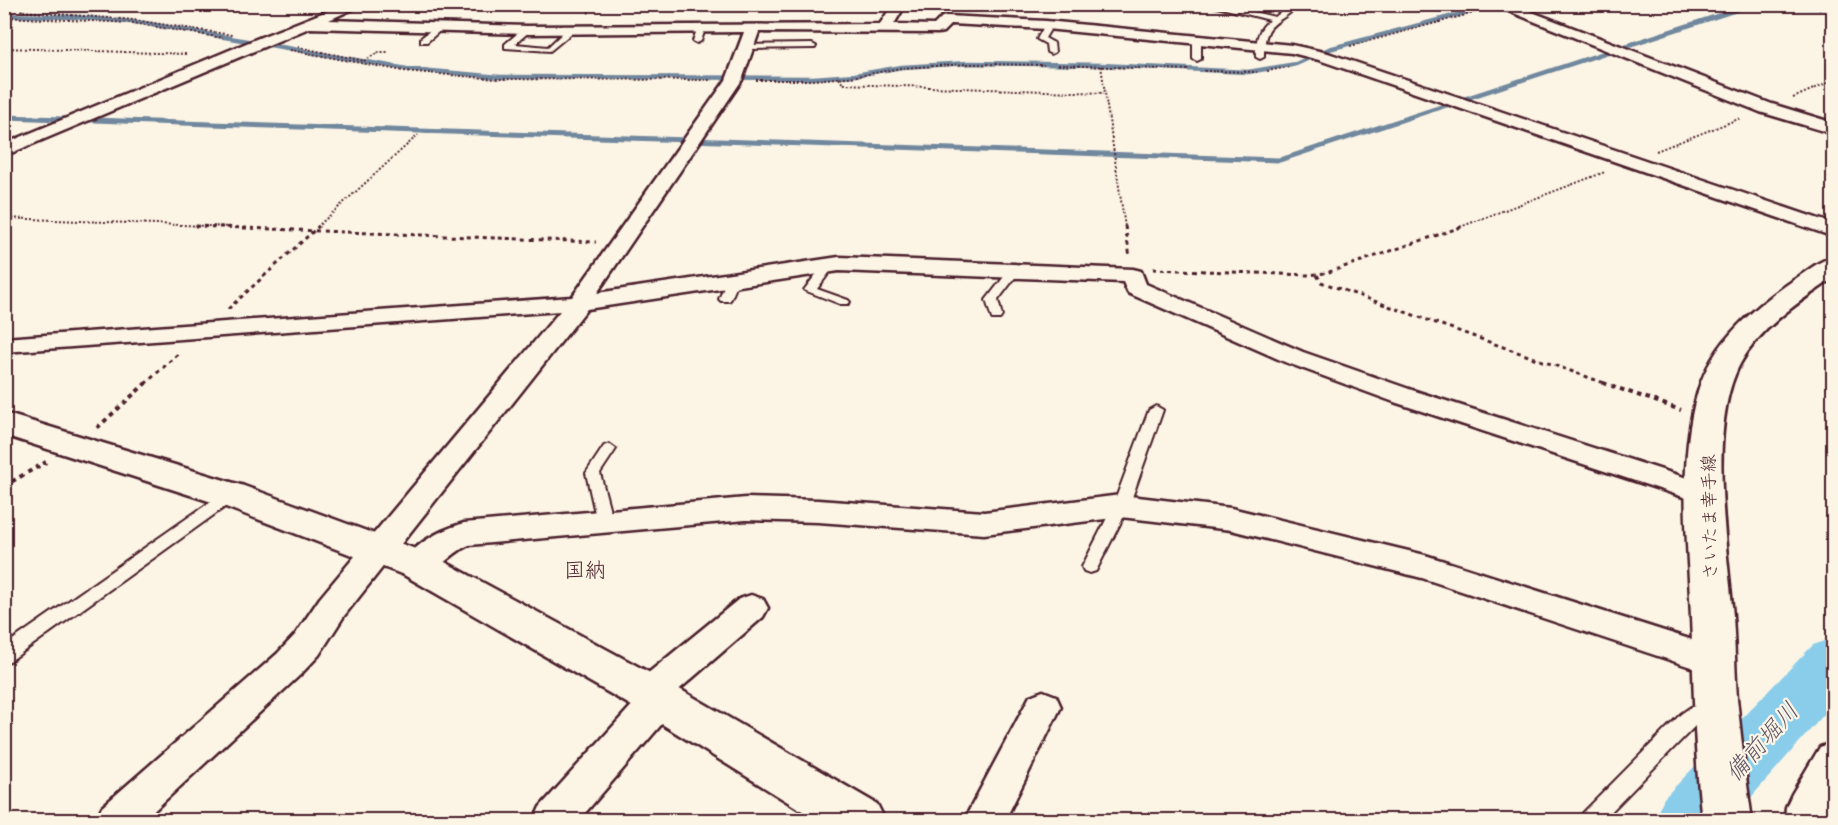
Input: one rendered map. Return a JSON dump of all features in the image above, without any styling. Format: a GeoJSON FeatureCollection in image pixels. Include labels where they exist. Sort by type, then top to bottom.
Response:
{"type":"FeatureCollection","features":[{"type":"Feature","properties":{"kind":"street"},"geometry":{"type":"LineString","coordinates":[[4,151],[358,4]]}},
{"type":"Feature","properties":{"kind":"street"},"geometry":{"type":"LineString","coordinates":[[885,27],[900,4]]}},
{"type":"Feature","properties":{"kind":"street"},"geometry":{"type":"LineString","coordinates":[[984,22],[995,4]]}},
{"type":"Feature","properties":{"kind":"street"},"geometry":{"type":"LineString","coordinates":[[1491,8],[1766,108],[1833,129]]}},
{"type":"Feature","properties":{"kind":"street"},"geometry":{"type":"LineString","coordinates":[[309,24],[749,37],[885,27],[938,28],[947,20],[1049,22],[1197,38],[1260,51],[1323,56],[1833,231]]}},
{"type":"Feature","properties":{"kind":"street"},"geometry":{"type":"LineString","coordinates":[[126,818],[307,645],[332,607],[381,550],[579,303],[734,80],[749,37]]}},
{"type":"Feature","properties":{"kind":"street"},"geometry":{"type":"LineString","coordinates":[[4,345],[729,290],[839,264],[1014,271],[1133,272],[1136,288],[1294,357],[1403,396],[1705,494]]}},
{"type":"Feature","properties":{"kind":"street","name":"さいたま幸手線"},"geometry":{"type":"LineString","coordinates":[[1727,820],[1716,710],[1705,494],[1710,420],[1716,389],[1725,365],[1741,343],[1783,301],[1833,265]]}},
{"type":"Feature","properties":{"kind":"street"},"geometry":{"type":"LineString","coordinates":[[4,424],[231,495],[418,565],[655,697],[860,820]]}},
{"type":"Feature","properties":{"kind":"street"},"geometry":{"type":"LineString","coordinates":[[418,565],[448,541],[465,534],[746,509],[818,511],[984,523],[1121,506],[1231,519],[1425,567],[1715,661]]}},
{"type":"Feature","properties":{"kind":"street"},"geometry":{"type":"LineString","coordinates":[[554,820],[655,697],[751,608]]}},
{"type":"Feature","properties":{"kind":"street"},"geometry":{"type":"LineString","coordinates":[[984,820],[1043,707]]}},
{"type":"Feature","properties":{"kind":"street"},"geometry":{"type":"LineString","coordinates":[[1805,820],[1806,807],[1833,759]]}},
{"type":"Feature","properties":{"kind":"lane"},"geometry":{"type":"LineString","coordinates":[[1208,4],[1275,19]]}},
{"type":"Feature","properties":{"kind":"lane"},"geometry":{"type":"LineString","coordinates":[[1260,51],[1263,28],[1297,4]]}},
{"type":"Feature","properties":{"kind":"lane"},"geometry":{"type":"LineString","coordinates":[[1049,22],[1041,39],[1050,43],[1051,52]]}},
{"type":"Feature","properties":{"kind":"lane"},"geometry":{"type":"LineString","coordinates":[[424,40],[439,28]]}},
{"type":"Feature","properties":{"kind":"lane"},"geometry":{"type":"LineString","coordinates":[[527,30],[507,46],[550,48],[570,31]]}},
{"type":"Feature","properties":{"kind":"lane"},"geometry":{"type":"LineString","coordinates":[[749,37],[812,46]]}},
{"type":"Feature","properties":{"kind":"lane"},"geometry":{"type":"LineString","coordinates":[[1197,38],[1197,59]]}},
{"type":"Feature","properties":{"kind":"lane"},"geometry":{"type":"LineString","coordinates":[[829,265],[810,291],[844,302]]}},
{"type":"Feature","properties":{"kind":"lane"},"geometry":{"type":"LineString","coordinates":[[996,316],[992,300],[1014,271]]}},
{"type":"Feature","properties":{"kind":"lane"},"geometry":{"type":"LineString","coordinates":[[1090,567],[1121,506],[1156,410]]}},
{"type":"Feature","properties":{"kind":"lane"},"geometry":{"type":"LineString","coordinates":[[605,522],[593,473],[609,449]]}},
{"type":"Feature","properties":{"kind":"lane"},"geometry":{"type":"LineString","coordinates":[[4,656],[231,495]]}},
{"type":"Feature","properties":{"kind":"lane"},"geometry":{"type":"LineString","coordinates":[[1590,820],[1688,720],[1698,713],[1716,710]]}},
{"type":"Feature","properties":{"kind":"path"},"geometry":{"type":"LineString","coordinates":[[28,4],[21,11],[26,14],[134,20],[365,61]]}},
{"type":"Feature","properties":{"kind":"path"},"geometry":{"type":"LineString","coordinates":[[1391,4],[1477,12]]}},
{"type":"Feature","properties":{"kind":"path"},"geometry":{"type":"LineString","coordinates":[[1202,71],[1246,73],[1276,70],[1302,64],[1339,49],[1491,8]]}},
{"type":"Feature","properties":{"kind":"path"},"geometry":{"type":"LineString","coordinates":[[4,17],[133,23],[262,42],[357,63],[496,79],[839,78],[901,68],[970,64],[1190,70]]}},
{"type":"Feature","properties":{"kind":"path"},"geometry":{"type":"LineString","coordinates":[[4,48],[231,55]]}},
{"type":"Feature","properties":{"kind":"path"},"geometry":{"type":"LineString","coordinates":[[357,63],[379,52],[388,52]]}},
{"type":"Feature","properties":{"kind":"path"},"geometry":{"type":"LineString","coordinates":[[1101,66],[1133,272],[1317,275],[1445,233],[1815,90],[1833,80]]}},
{"type":"Feature","properties":{"kind":"path"},"geometry":{"type":"LineString","coordinates":[[839,78],[843,84],[1104,93]]}},
{"type":"Feature","properties":{"kind":"path"},"geometry":{"type":"LineString","coordinates":[[4,486],[90,434],[418,135]]}},
{"type":"Feature","properties":{"kind":"path"},"geometry":{"type":"LineString","coordinates":[[4,218],[621,243]]}},
{"type":"Feature","properties":{"kind":"path"},"geometry":{"type":"LineString","coordinates":[[1317,275],[1321,282],[1710,420]]}},
{"type":"Feature","properties":{"kind":"waterway"},"geometry":{"type":"LineString","coordinates":[[1411,4],[1476,10]]}},
{"type":"Feature","properties":{"kind":"waterway"},"geometry":{"type":"LineString","coordinates":[[1458,101],[1748,6],[1834,8]]}},
{"type":"Feature","properties":{"kind":"waterway"},"geometry":{"type":"LineString","coordinates":[[1476,10],[1498,9]]}},
{"type":"Feature","properties":{"kind":"waterway"},"geometry":{"type":"LineString","coordinates":[[4,15],[76,17],[144,23],[407,69],[500,77],[813,78],[855,75],[902,67],[969,63],[1100,65],[1248,72],[1296,64],[1329,49],[1476,10]]}},
{"type":"Feature","properties":{"kind":"waterway"},"geometry":{"type":"LineString","coordinates":[[4,117],[1280,160],[1462,100]]}},
{"type":"Feature","properties":{"kind":"waterway","name":"備前堀川"},"geometry":{"type":"LineString","coordinates":[[1688,820],[1834,662]]}},
{"type":"Feature","properties":{"kind":"district","name":"国納"},"geometry":{"type":"Point","coordinates":[585,569]}}]}
